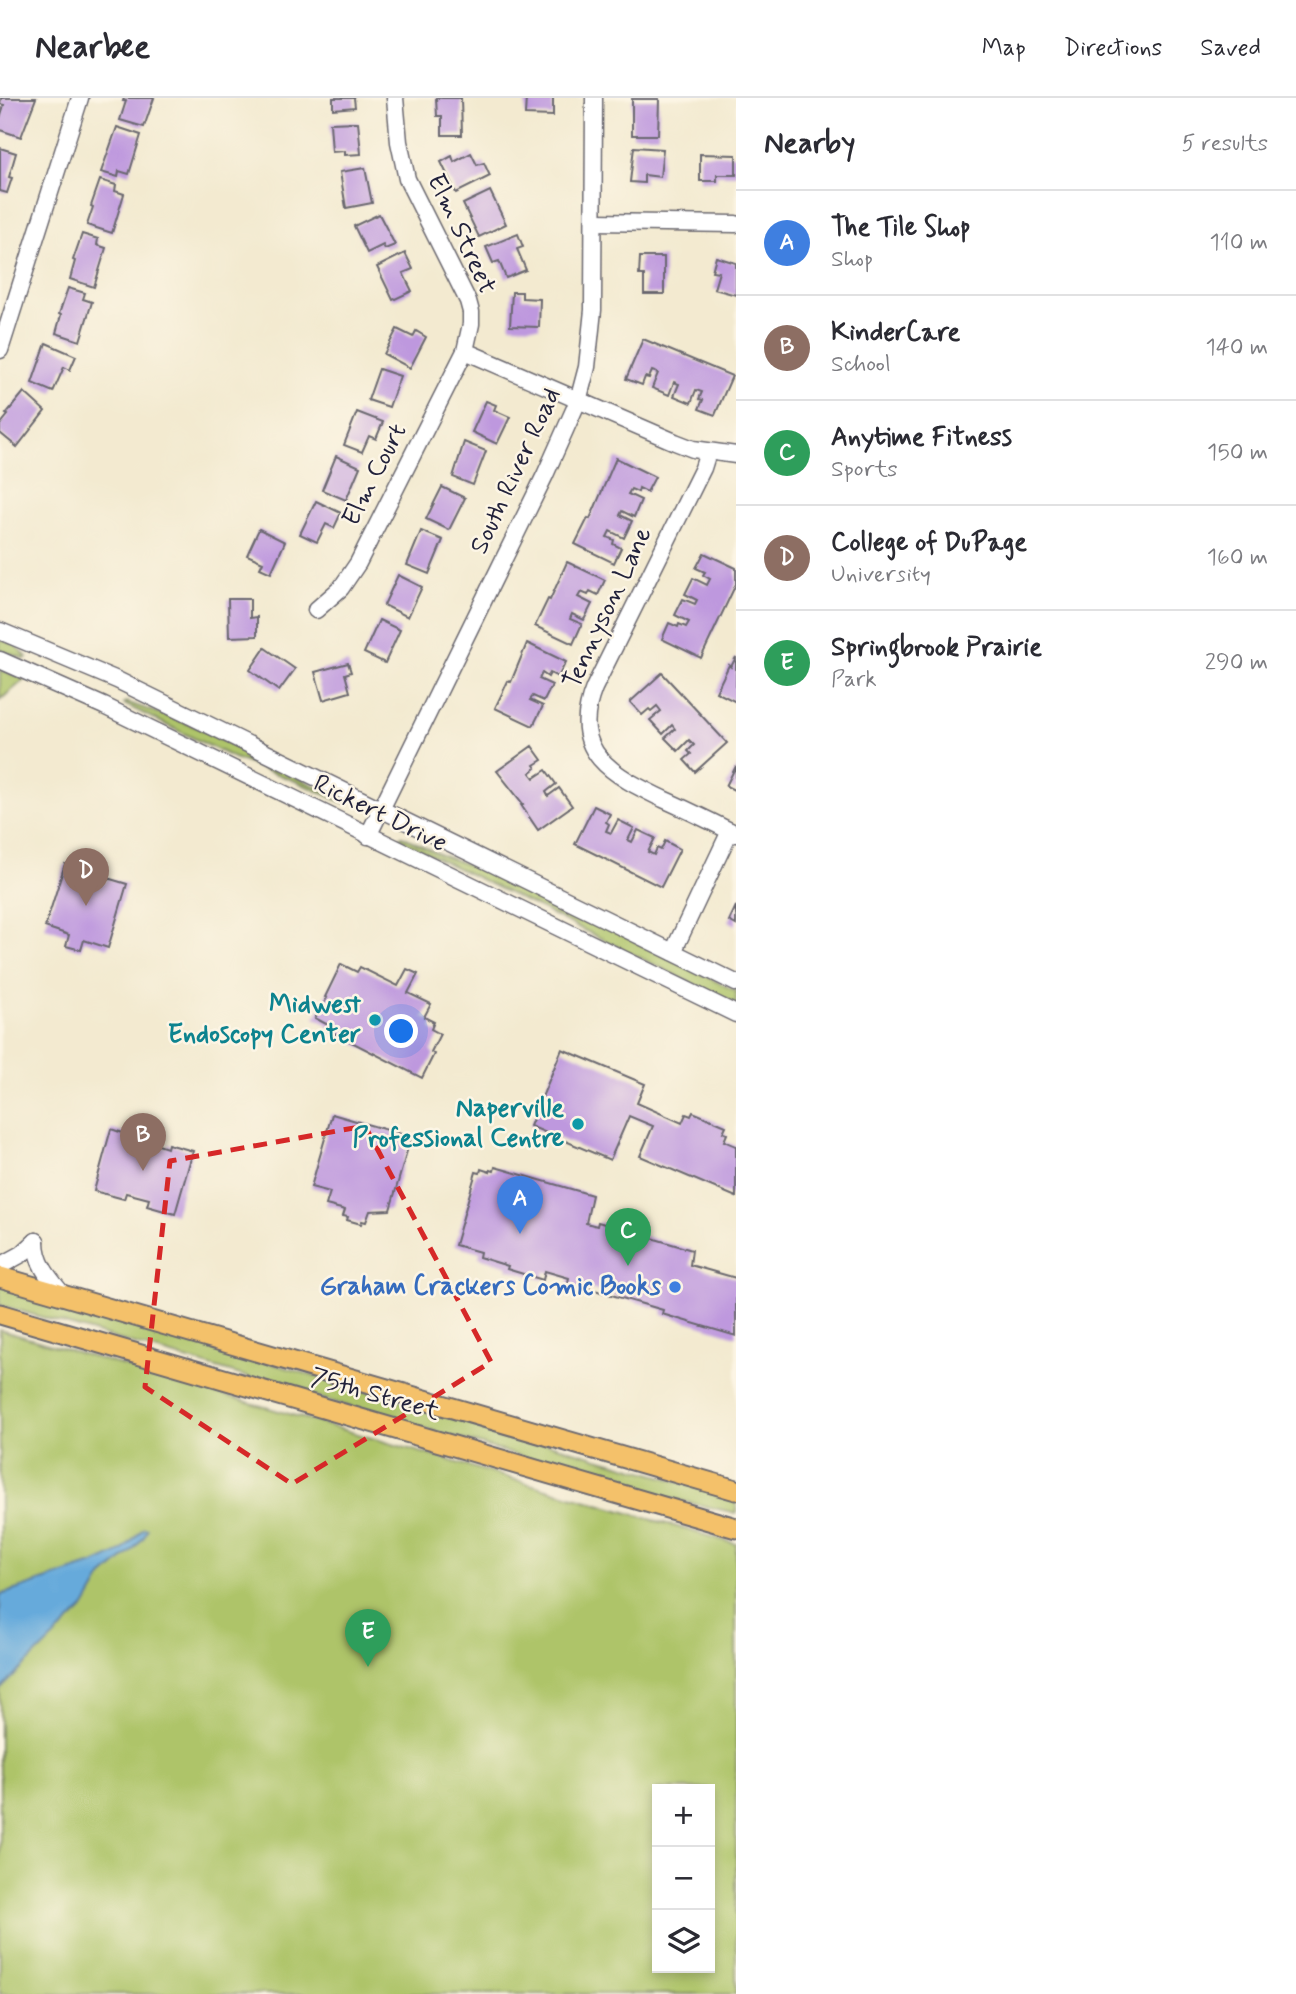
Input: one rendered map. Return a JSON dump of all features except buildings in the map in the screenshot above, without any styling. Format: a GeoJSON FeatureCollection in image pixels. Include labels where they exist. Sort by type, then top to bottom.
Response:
{"type":"FeatureCollection","features":[{"type":"Feature","properties":{"kind":"main road","name":"75th Street"},"geometry":{"type":"LineString","coordinates":[[0,1277],[736,1490]]}},
{"type":"Feature","properties":{"kind":"main road","name":"75th Street"},"geometry":{"type":"LineString","coordinates":[[0,1314],[736,1528]]}},
{"type":"Feature","properties":{"kind":"street"},"geometry":{"type":"LineString","coordinates":[[0,350],[80,98]]}},
{"type":"Feature","properties":{"kind":"street","name":"Elm Street"},"geometry":{"type":"LineString","coordinates":[[395,98],[399,142],[407,179],[468,301],[471,324],[465,351]]}},
{"type":"Feature","properties":{"kind":"street","name":"South River Road"},"geometry":{"type":"LineString","coordinates":[[368,836],[545,475],[578,401],[592,332],[594,98]]}},
{"type":"Feature","properties":{"kind":"street"},"geometry":{"type":"LineString","coordinates":[[594,222],[736,224]]}},
{"type":"Feature","properties":{"kind":"street"},"geometry":{"type":"LineString","coordinates":[[465,351],[684,446],[736,455]]}},
{"type":"Feature","properties":{"kind":"street","name":"Elm Court"},"geometry":{"type":"LineString","coordinates":[[316,610],[341,588],[358,563],[465,351]]}},
{"type":"Feature","properties":{"kind":"street","name":"Tennyson Lane"},"geometry":{"type":"LineString","coordinates":[[708,452],[703,468],[594,688],[586,718],[592,746],[608,769],[629,782],[733,832]]}},
{"type":"Feature","properties":{"kind":"street","name":"Rickert Drive"},"geometry":{"type":"LineString","coordinates":[[0,631],[117,680],[736,983]]}},
{"type":"Feature","properties":{"kind":"street","name":"Rickert Drive"},"geometry":{"type":"LineString","coordinates":[[0,660],[104,706],[736,1014]]}},
{"type":"Feature","properties":{"kind":"street"},"geometry":{"type":"LineString","coordinates":[[673,952],[733,832]]}},
{"type":"Feature","properties":{"kind":"street"},"geometry":{"type":"LineString","coordinates":[[0,1266],[22,1254],[36,1241],[36,1253],[45,1273],[64,1296]]}},
{"type":"Feature","properties":{"kind":"highlighted area"},"geometry":{"type":"Polygon","coordinates":[[[365,1126],[491,1362],[292,1484],[145,1387],[170,1161],[365,1126]]]}},
{"type":"Feature","properties":{"kind":"green space"},"geometry":{"type":"Polygon","coordinates":[[[0,639],[15,645],[27,657],[25,659],[0,650],[0,639]]]}},
{"type":"Feature","properties":{"kind":"green space"},"geometry":{"type":"Polygon","coordinates":[[[0,670],[25,679],[0,700],[0,670]]]}},
{"type":"Feature","properties":{"kind":"green space"},"geometry":{"type":"Polygon","coordinates":[[[126,702],[197,727],[347,802],[343,803],[298,782],[234,758],[124,704],[126,702]]]}},
{"type":"Feature","properties":{"kind":"green space"},"geometry":{"type":"Polygon","coordinates":[[[402,836],[443,856],[518,883],[736,991],[736,1005],[399,839],[402,836]]]}},
{"type":"Feature","properties":{"kind":"green space"},"geometry":{"type":"Polygon","coordinates":[[[0,1285],[736,1498],[736,1513],[650,1494],[0,1305],[0,1285]]]}},
{"type":"Feature","properties":{"kind":"green space"},"geometry":{"type":"Polygon","coordinates":[[[0,1330],[736,1544],[736,1994],[0,1994],[0,1330]]]}},
{"type":"Feature","properties":{"kind":"water"},"geometry":{"type":"Polygon","coordinates":[[[144,1528],[147,1529],[144,1537],[102,1577],[85,1607],[0,1690],[0,1595],[96,1563],[122,1551],[144,1528]]]}},
{"type":"Feature","properties":{"kind":"place","name":"College of DuPage"},"geometry":{"type":"Point","coordinates":[86,906]}},
{"type":"Feature","properties":{"kind":"place","name":"Midwest Endoscopy Center"},"geometry":{"type":"Point","coordinates":[375,1020]}},
{"type":"Feature","properties":{"kind":"place","name":"Naperville Professional Centre"},"geometry":{"type":"Point","coordinates":[578,1124]}},
{"type":"Feature","properties":{"kind":"place","name":"KinderCare"},"geometry":{"type":"Point","coordinates":[143,1171]}},
{"type":"Feature","properties":{"kind":"place","name":"The Tile Shop"},"geometry":{"type":"Point","coordinates":[520,1234]}},
{"type":"Feature","properties":{"kind":"place","name":"Anytime Fitness"},"geometry":{"type":"Point","coordinates":[628,1266]}},
{"type":"Feature","properties":{"kind":"place","name":"Graham Crackers Comic Books"},"geometry":{"type":"Point","coordinates":[675,1287]}},
{"type":"Feature","properties":{"kind":"place","name":"Springbrook Prairie"},"geometry":{"type":"Point","coordinates":[368,1667]}}]}
